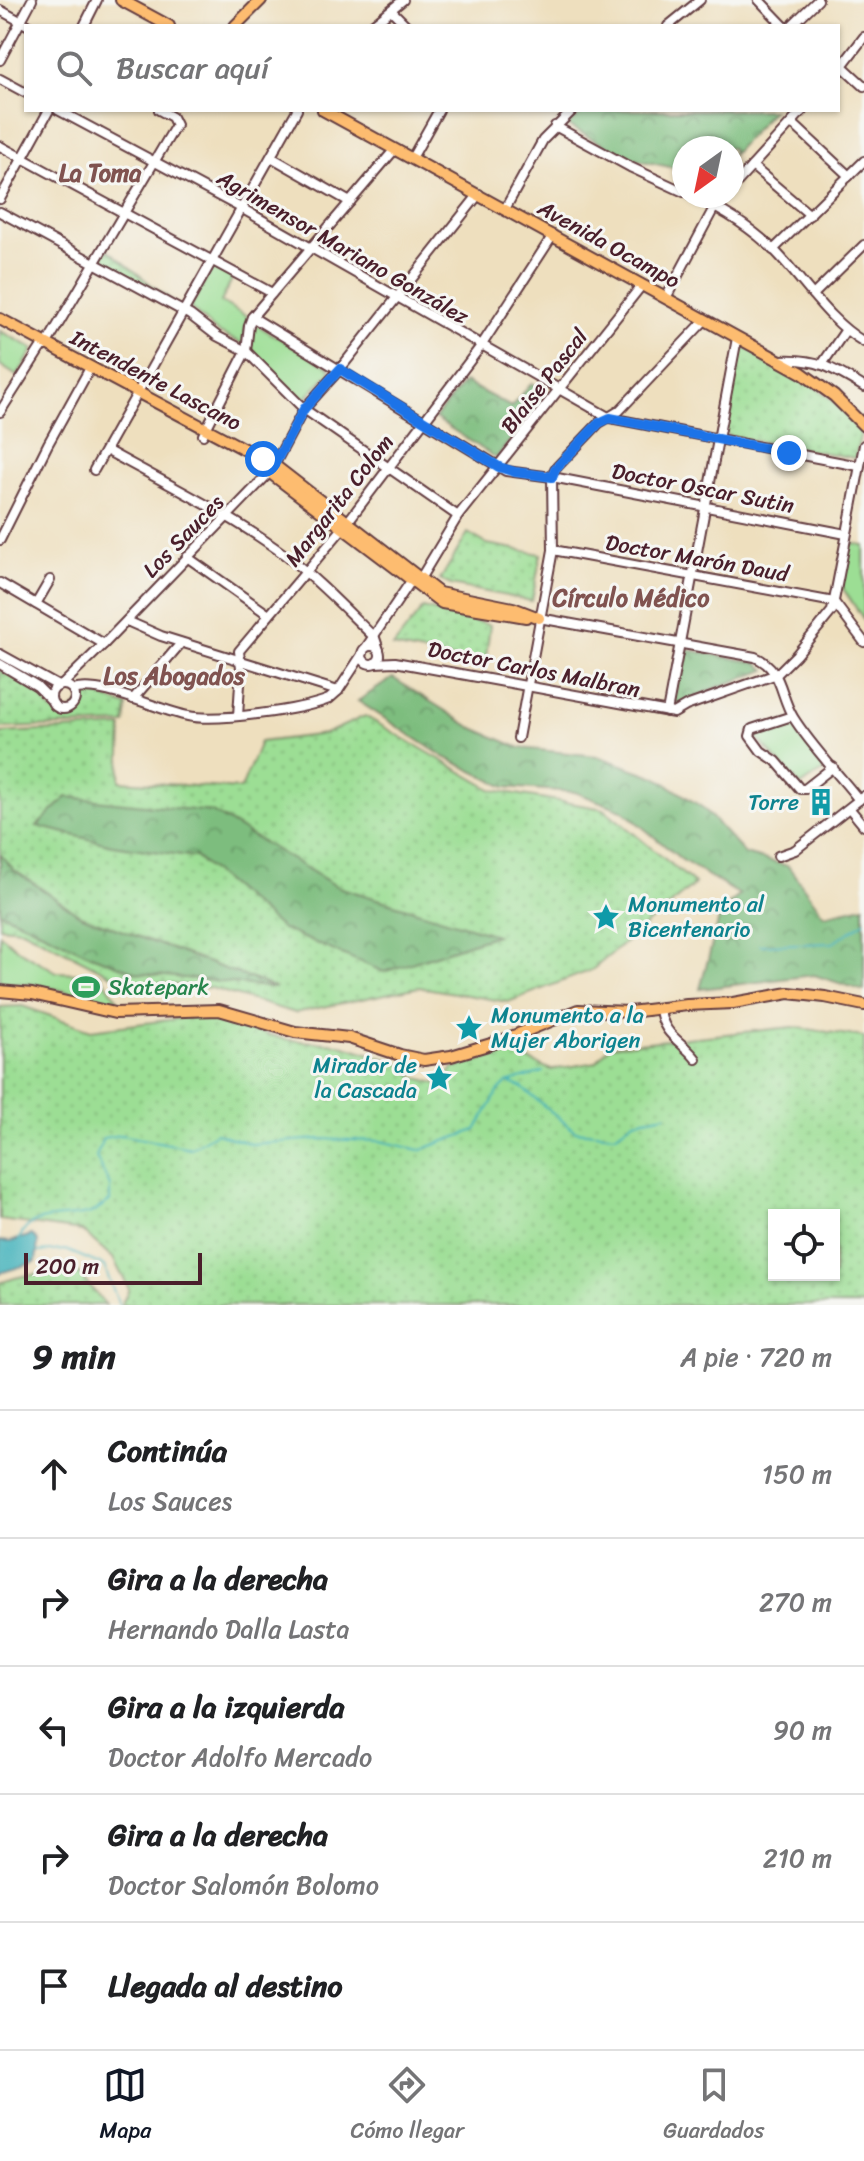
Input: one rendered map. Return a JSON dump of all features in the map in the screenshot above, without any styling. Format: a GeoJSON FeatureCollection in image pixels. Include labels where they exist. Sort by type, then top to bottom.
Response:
{"type":"FeatureCollection","features":[{"type":"Feature","properties":{"kind":"main road"},"geometry":{"type":"LineString","coordinates":[[121,0],[165,24]]}},
{"type":"Feature","properties":{"kind":"main road"},"geometry":{"type":"LineString","coordinates":[[237,24],[261,0]]}},
{"type":"Feature","properties":{"kind":"main road","name":"Avenida Ocampo"},"geometry":{"type":"LineString","coordinates":[[328,112],[802,373],[834,396],[864,426]]}},
{"type":"Feature","properties":{"kind":"main road","name":"Intendente Lascano"},"geometry":{"type":"LineString","coordinates":[[0,319],[43,347]]}},
{"type":"Feature","properties":{"kind":"main road","name":"Intendente Lascano"},"geometry":{"type":"LineString","coordinates":[[0,327],[272,468],[416,580],[444,596],[513,608],[539,618]]}},
{"type":"Feature","properties":{"kind":"main road"},"geometry":{"type":"LineString","coordinates":[[0,991],[32,994],[115,1013],[219,1010],[295,1032],[337,1035],[424,1060],[488,1045],[578,1010],[617,1013],[733,1003],[789,993],[864,1005]]}},
{"type":"Feature","properties":{"kind":"street"},"geometry":{"type":"LineString","coordinates":[[0,10],[25,24],[32,0]]}},
{"type":"Feature","properties":{"kind":"street"},"geometry":{"type":"LineString","coordinates":[[85,24],[97,0]]}},
{"type":"Feature","properties":{"kind":"street"},"geometry":{"type":"LineString","coordinates":[[374,24],[403,0]]}},
{"type":"Feature","properties":{"kind":"street"},"geometry":{"type":"LineString","coordinates":[[670,24],[700,0]]}},
{"type":"Feature","properties":{"kind":"street"},"geometry":{"type":"LineString","coordinates":[[759,0],[782,24]]}},
{"type":"Feature","properties":{"kind":"street"},"geometry":{"type":"LineString","coordinates":[[793,24],[818,0]]}},
{"type":"Feature","properties":{"kind":"street"},"geometry":{"type":"LineString","coordinates":[[392,11],[405,24]]}},
{"type":"Feature","properties":{"kind":"street"},"geometry":{"type":"LineString","coordinates":[[0,60],[24,25]]}},
{"type":"Feature","properties":{"kind":"street"},"geometry":{"type":"LineString","coordinates":[[840,66],[864,37]]}},
{"type":"Feature","properties":{"kind":"street"},"geometry":{"type":"LineString","coordinates":[[840,68],[864,86]]}},
{"type":"Feature","properties":{"kind":"street"},"geometry":{"type":"LineString","coordinates":[[0,79],[24,92]]}},
{"type":"Feature","properties":{"kind":"street"},"geometry":{"type":"LineString","coordinates":[[0,199],[48,112]]}},
{"type":"Feature","properties":{"kind":"street","name":"Agrimensor Mariano González"},"geometry":{"type":"LineString","coordinates":[[62,112],[241,208],[610,418],[859,466]]}},
{"type":"Feature","properties":{"kind":"street"},"geometry":{"type":"LineString","coordinates":[[0,412],[95,263],[176,125],[176,121],[162,112]]}},
{"type":"Feature","properties":{"kind":"street"},"geometry":{"type":"LineString","coordinates":[[94,470],[296,112]]}},
{"type":"Feature","properties":{"kind":"street"},"geometry":{"type":"LineString","coordinates":[[412,158],[438,112]]}},
{"type":"Feature","properties":{"kind":"street"},"geometry":{"type":"LineString","coordinates":[[505,209],[543,140],[571,112]]}},
{"type":"Feature","properties":{"kind":"street"},"geometry":{"type":"LineString","coordinates":[[744,175],[801,112]]}},
{"type":"Feature","properties":{"kind":"street"},"geometry":{"type":"LineString","coordinates":[[792,123],[849,176]]}},
{"type":"Feature","properties":{"kind":"street"},"geometry":{"type":"LineString","coordinates":[[555,126],[672,186]]}},
{"type":"Feature","properties":{"kind":"street"},"geometry":{"type":"LineString","coordinates":[[0,146],[272,293]]}},
{"type":"Feature","properties":{"kind":"street"},"geometry":{"type":"LineString","coordinates":[[204,432],[246,351],[252,317],[395,149]]}},
{"type":"Feature","properties":{"kind":"street"},"geometry":{"type":"LineString","coordinates":[[271,157],[350,202]]}},
{"type":"Feature","properties":{"kind":"street"},"geometry":{"type":"LineString","coordinates":[[773,250],[863,163]]}},
{"type":"Feature","properties":{"kind":"street"},"geometry":{"type":"LineString","coordinates":[[752,166],[810,215]]}},
{"type":"Feature","properties":{"kind":"street","name":"Los Sauces"},"geometry":{"type":"LineString","coordinates":[[60,685],[127,621],[272,468],[304,409],[340,369],[479,194]]}},
{"type":"Feature","properties":{"kind":"street"},"geometry":{"type":"LineString","coordinates":[[666,298],[714,208]]}},
{"type":"Feature","properties":{"kind":"street"},"geometry":{"type":"LineString","coordinates":[[718,208],[773,250],[845,331],[864,342]]}},
{"type":"Feature","properties":{"kind":"street"},"geometry":{"type":"LineString","coordinates":[[0,212],[184,312],[217,336],[246,351],[304,409],[458,516]]}},
{"type":"Feature","properties":{"kind":"street","name":"Margarita Colom"},"geometry":{"type":"LineString","coordinates":[[238,716],[239,651],[346,525],[481,346],[553,235]]}},
{"type":"Feature","properties":{"kind":"street"},"geometry":{"type":"LineString","coordinates":[[813,295],[864,245]]}},
{"type":"Feature","properties":{"kind":"street","name":"Blaise Pascal"},"geometry":{"type":"LineString","coordinates":[[375,638],[458,516],[642,285]]}},
{"type":"Feature","properties":{"kind":"street"},"geometry":{"type":"LineString","coordinates":[[252,317],[499,467]]}},
{"type":"Feature","properties":{"kind":"street"},"geometry":{"type":"LineString","coordinates":[[518,738],[553,550],[552,477],[555,469],[599,423],[610,418],[705,320]]}},
{"type":"Feature","properties":{"kind":"street"},"geometry":{"type":"LineString","coordinates":[[823,363],[845,331]]}},
{"type":"Feature","properties":{"kind":"street"},"geometry":{"type":"LineString","coordinates":[[737,338],[667,712],[674,713],[777,674],[832,611],[864,445]]}},
{"type":"Feature","properties":{"kind":"street"},"geometry":{"type":"LineString","coordinates":[[777,360],[823,363],[864,387]]}},
{"type":"Feature","properties":{"kind":"street"},"geometry":{"type":"LineString","coordinates":[[802,373],[801,368],[808,360]]}},
{"type":"Feature","properties":{"kind":"street"},"geometry":{"type":"LineString","coordinates":[[0,540],[89,371]]}},
{"type":"Feature","properties":{"kind":"street"},"geometry":{"type":"LineString","coordinates":[[0,390],[10,396]]}},
{"type":"Feature","properties":{"kind":"street"},"geometry":{"type":"LineString","coordinates":[[106,450],[282,553],[375,638],[376,658]]}},
{"type":"Feature","properties":{"kind":"street","name":"Doctor Oscar Sutin"},"geometry":{"type":"LineString","coordinates":[[499,467],[846,534]]}},
{"type":"Feature","properties":{"kind":"street","name":"Doctor Marón Daud"},"geometry":{"type":"LineString","coordinates":[[553,550],[834,602]]}},
{"type":"Feature","properties":{"kind":"street"},"geometry":{"type":"LineString","coordinates":[[187,557],[269,615]]}},
{"type":"Feature","properties":{"kind":"street"},"geometry":{"type":"LineString","coordinates":[[36,604],[50,580]]}},
{"type":"Feature","properties":{"kind":"street"},"geometry":{"type":"LineString","coordinates":[[0,583],[104,644]]}},
{"type":"Feature","properties":{"kind":"street"},"geometry":{"type":"LineString","coordinates":[[834,602],[864,642]]}},
{"type":"Feature","properties":{"kind":"street"},"geometry":{"type":"LineString","coordinates":[[539,618],[764,661],[777,674],[792,716],[862,798],[795,850],[778,856]]}},
{"type":"Feature","properties":{"kind":"street"},"geometry":{"type":"LineString","coordinates":[[127,621],[181,643],[338,691]]}},
{"type":"Feature","properties":{"kind":"street"},"geometry":{"type":"LineString","coordinates":[[0,654],[73,690],[91,689],[188,716],[209,718],[322,702],[338,691],[375,638]]}},
{"type":"Feature","properties":{"kind":"street"},"geometry":{"type":"LineString","coordinates":[[133,699],[181,643]]}},
{"type":"Feature","properties":{"kind":"street"},"geometry":{"type":"LineString","coordinates":[[365,650],[374,646],[376,658]]}},
{"type":"Feature","properties":{"kind":"street"},"geometry":{"type":"LineString","coordinates":[[365,650],[364,660],[376,658]]}},
{"type":"Feature","properties":{"kind":"street"},"geometry":{"type":"LineString","coordinates":[[352,671],[376,658]]}},
{"type":"Feature","properties":{"kind":"street","name":"Doctor Carlos Malbran"},"geometry":{"type":"LineString","coordinates":[[376,658],[667,712]]}},
{"type":"Feature","properties":{"kind":"street"},"geometry":{"type":"LineString","coordinates":[[0,664],[37,686],[55,707],[63,710],[91,689]]}},
{"type":"Feature","properties":{"kind":"street","name":"Los Sauces"},"geometry":{"type":"LineString","coordinates":[[73,690],[80,667]]}},
{"type":"Feature","properties":{"kind":"street"},"geometry":{"type":"LineString","coordinates":[[51,700],[53,690],[60,685]]}},
{"type":"Feature","properties":{"kind":"street"},"geometry":{"type":"LineString","coordinates":[[73,690],[75,702]]}},
{"type":"Feature","properties":{"kind":"street"},"geometry":{"type":"LineString","coordinates":[[792,716],[752,729],[750,736],[756,746],[776,761],[800,789],[805,789],[833,767]]}},
{"type":"Feature","properties":{"kind":"street"},"geometry":{"type":"LineString","coordinates":[[850,809],[864,826]]}},
{"type":"Feature","properties":{"kind":"street"},"geometry":{"type":"LineString","coordinates":[[660,1008],[666,1030],[674,1040],[684,1044],[696,1059]]}},
{"type":"Feature","properties":{"kind":"green space"},"geometry":{"type":"Polygon","coordinates":[[[583,112],[771,112],[744,142],[744,136],[672,136],[672,167],[628,158],[567,125],[583,112]]]}},
{"type":"Feature","properties":{"kind":"green space"},"geometry":{"type":"Polygon","coordinates":[[[107,249],[173,302],[103,263],[107,249]]]}},
{"type":"Feature","properties":{"kind":"green space"},"geometry":{"type":"Polygon","coordinates":[[[212,268],[219,268],[233,277],[221,302],[248,317],[243,344],[217,332],[190,308],[212,268]]]}},
{"type":"Feature","properties":{"kind":"green space"},"geometry":{"type":"Polygon","coordinates":[[[255,324],[330,368],[330,372],[305,399],[299,400],[250,350],[255,324]]]}},
{"type":"Feature","properties":{"kind":"green space"},"geometry":{"type":"Polygon","coordinates":[[[0,331],[34,349],[17,376],[0,365],[0,331]]]}},
{"type":"Feature","properties":{"kind":"green space"},"geometry":{"type":"Polygon","coordinates":[[[743,347],[792,371],[838,406],[861,432],[855,458],[728,436],[725,428],[739,351],[743,347]]]}},
{"type":"Feature","properties":{"kind":"green space"},"geometry":{"type":"Polygon","coordinates":[[[464,382],[511,407],[532,383],[549,393],[496,458],[435,418],[464,382]]]}},
{"type":"Feature","properties":{"kind":"green space"},"geometry":{"type":"Polygon","coordinates":[[[468,533],[487,544],[541,554],[532,601],[451,585],[440,580],[468,533]]]}},
{"type":"Feature","properties":{"kind":"green space"},"geometry":{"type":"Polygon","coordinates":[[[850,543],[864,545],[864,620],[842,587],[850,543]]]}},
{"type":"Feature","properties":{"kind":"green space"},"geometry":{"type":"Polygon","coordinates":[[[423,608],[490,625],[485,665],[393,647],[423,608]]]}},
{"type":"Feature","properties":{"kind":"green space"},"geometry":{"type":"Polygon","coordinates":[[[684,649],[758,663],[766,670],[710,690],[673,708],[684,649]]]}},
{"type":"Feature","properties":{"kind":"green space"},"geometry":{"type":"Polygon","coordinates":[[[0,670],[42,696],[48,707],[57,714],[68,714],[90,693],[127,706],[125,724],[0,728],[0,670]]]}},
{"type":"Feature","properties":{"kind":"green space"},"geometry":{"type":"Polygon","coordinates":[[[393,678],[471,727],[520,748],[597,756],[656,777],[703,808],[745,854],[788,866],[824,915],[864,906],[864,991],[814,975],[700,989],[721,911],[740,895],[682,860],[622,810],[575,792],[505,787],[444,757],[358,701],[393,678]]]}},
{"type":"Feature","properties":{"kind":"green space"},"geometry":{"type":"Polygon","coordinates":[[[365,716],[493,790],[604,809],[695,884],[592,970],[508,1002],[419,987],[295,1013],[211,988],[121,980],[22,929],[0,927],[0,733],[122,727],[120,781],[241,789],[260,742],[325,734],[365,716]]]}},
{"type":"Feature","properties":{"kind":"green space"},"geometry":{"type":"Polygon","coordinates":[[[788,720],[827,768],[801,786],[755,736],[757,731],[788,720]]]}},
{"type":"Feature","properties":{"kind":"green space"},"geometry":{"type":"Polygon","coordinates":[[[67,797],[212,812],[338,887],[496,935],[384,972],[282,929],[195,857],[112,845],[37,826],[67,797]]]}},
{"type":"Feature","properties":{"kind":"green space"},"geometry":{"type":"Polygon","coordinates":[[[0,854],[14,870],[80,915],[276,988],[138,973],[91,955],[0,912],[0,854]]]}},
{"type":"Feature","properties":{"kind":"green space"},"geometry":{"type":"Polygon","coordinates":[[[0,934],[20,951],[57,972],[100,974],[120,1003],[38,985],[0,982],[0,934]]]}},
{"type":"Feature","properties":{"kind":"green space"},"geometry":{"type":"Polygon","coordinates":[[[22,1006],[91,1030],[199,1016],[288,1040],[338,1044],[397,1062],[415,1077],[442,1085],[453,1068],[511,1052],[551,1070],[596,1062],[610,1046],[793,1027],[864,1037],[864,1305],[121,1305],[129,1289],[113,1258],[82,1231],[0,1220],[0,1007],[22,1006]]]}},
{"type":"Feature","properties":{"kind":"green space"},"geometry":{"type":"Polygon","coordinates":[[[74,1268],[106,1305],[0,1305],[0,1283],[74,1268]]]}},
{"type":"Feature","properties":{"kind":"water"},"geometry":{"type":"Polygon","coordinates":[[[32,1235],[38,1241],[36,1262],[0,1273],[0,1241],[10,1242],[32,1235]]]}},
{"type":"Feature","properties":{"kind":"waterway"},"geometry":{"type":"LineString","coordinates":[[760,945],[833,943],[864,922]]}},
{"type":"Feature","properties":{"kind":"waterway"},"geometry":{"type":"LineString","coordinates":[[510,1082],[543,1072]]}},
{"type":"Feature","properties":{"kind":"waterway"},"geometry":{"type":"LineString","coordinates":[[19,1239],[24,1230],[40,1220],[88,1214],[110,1201],[110,1186],[96,1157],[103,1138],[121,1135],[191,1148],[216,1133],[252,1144],[321,1139],[380,1141],[420,1150],[476,1130],[498,1092],[508,1082],[521,1087],[575,1131],[615,1135],[634,1121],[666,1115]]}},
{"type":"Feature","properties":{"kind":"waterway"},"geometry":{"type":"LineString","coordinates":[[38,1252],[66,1250],[104,1266],[119,1305]]}},
{"type":"Feature","properties":{"kind":"place","name":"Torre"},"geometry":{"type":"Point","coordinates":[821,802]}},
{"type":"Feature","properties":{"kind":"place","name":"Monumento al Bicentenario"},"geometry":{"type":"Point","coordinates":[606,917]}},
{"type":"Feature","properties":{"kind":"place","name":"Skatepark"},"geometry":{"type":"Point","coordinates":[86,987]}},
{"type":"Feature","properties":{"kind":"place","name":"Monumento a la Mujer Aborigen"},"geometry":{"type":"Point","coordinates":[469,1028]}},
{"type":"Feature","properties":{"kind":"place","name":"Mirador de la Cascada"},"geometry":{"type":"Point","coordinates":[439,1078]}},
{"type":"Feature","properties":{"kind":"district","name":"La Toma"},"geometry":{"type":"Point","coordinates":[100,173]}},
{"type":"Feature","properties":{"kind":"district","name":"Círculo Médico"},"geometry":{"type":"Point","coordinates":[631,598]}},
{"type":"Feature","properties":{"kind":"district","name":"Los Abogados"},"geometry":{"type":"Point","coordinates":[174,676]}},
{"type":"Feature","properties":{"kind":"route"},"geometry":{"type":"LineString","coordinates":[[263,459],[274,465],[299,416],[340,369],[506,471],[552,477],[555,469],[599,423],[610,418],[789,453]]}}]}
